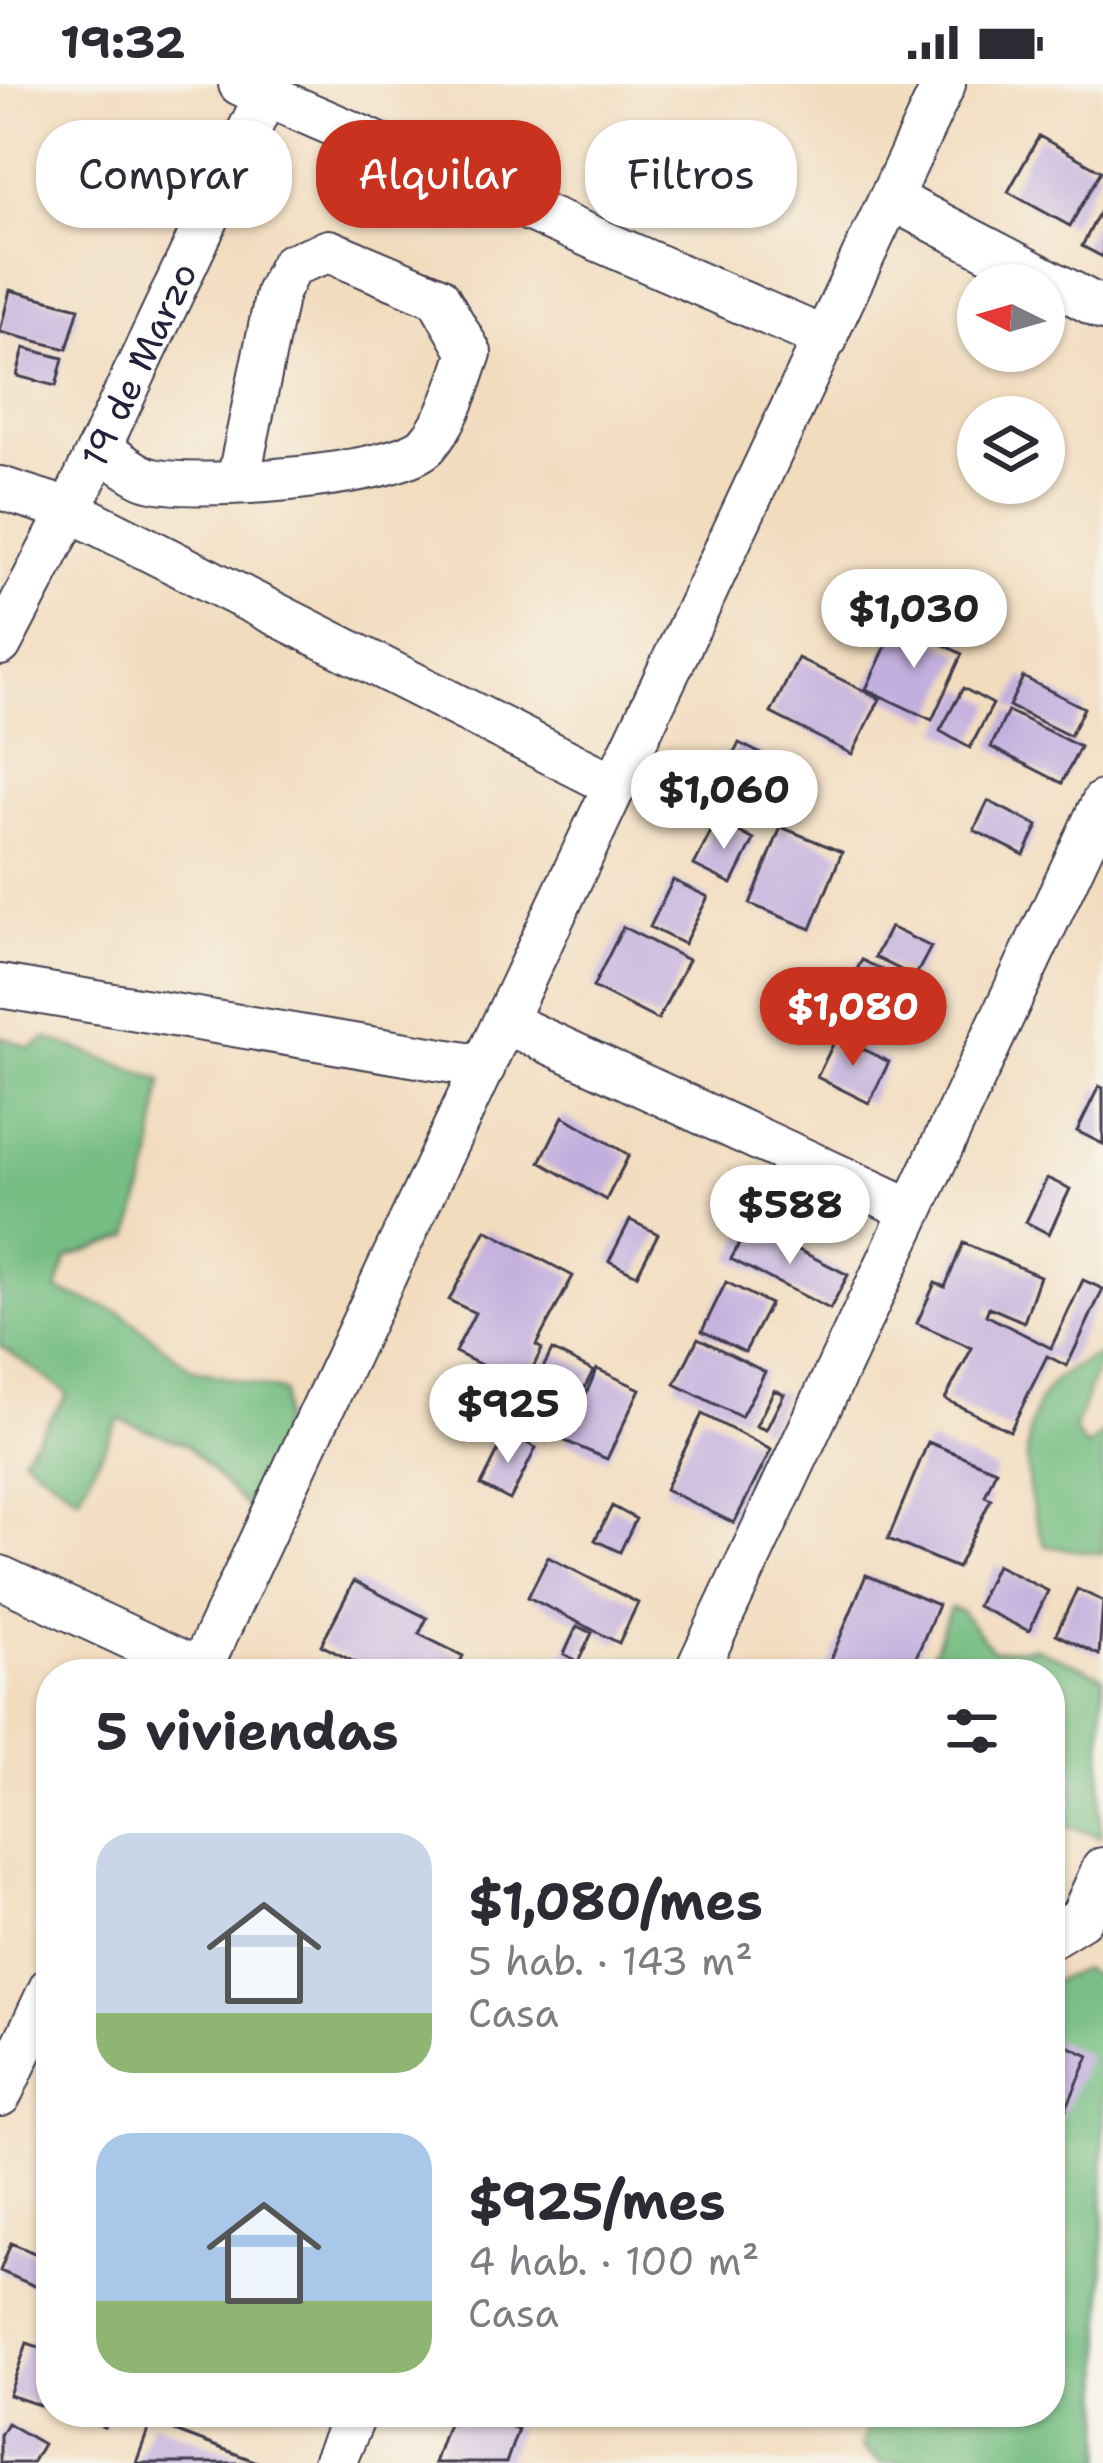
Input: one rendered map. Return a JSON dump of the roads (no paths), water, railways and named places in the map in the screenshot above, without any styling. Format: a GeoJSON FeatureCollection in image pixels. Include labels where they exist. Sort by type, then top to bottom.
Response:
{"type":"FeatureCollection","features":[{"type":"Feature","properties":{"kind":"street"},"geometry":{"type":"LineString","coordinates":[[205,1659],[944,84]]}},
{"type":"Feature","properties":{"kind":"street"},"geometry":{"type":"LineString","coordinates":[[259,87],[826,339]]}},
{"type":"Feature","properties":{"kind":"street","name":"19 de Marzo"},"geometry":{"type":"LineString","coordinates":[[0,644],[99,448],[259,87]]}},
{"type":"Feature","properties":{"kind":"street"},"geometry":{"type":"LineString","coordinates":[[892,199],[1103,309]]}},
{"type":"Feature","properties":{"kind":"street"},"geometry":{"type":"LineString","coordinates":[[99,448],[148,479],[238,481],[353,473],[424,448],[452,405],[470,353],[438,297],[329,251],[291,266],[277,293],[238,481]]}},
{"type":"Feature","properties":{"kind":"street"},"geometry":{"type":"LineString","coordinates":[[0,488],[70,510],[616,786]]}},
{"type":"Feature","properties":{"kind":"street"},"geometry":{"type":"LineString","coordinates":[[702,1659],[1103,802]]}},
{"type":"Feature","properties":{"kind":"street"},"geometry":{"type":"LineString","coordinates":[[0,986],[484,1067]]}},
{"type":"Feature","properties":{"kind":"street"},"geometry":{"type":"LineString","coordinates":[[507,1022],[912,1210]]}},
{"type":"Feature","properties":{"kind":"street"},"geometry":{"type":"LineString","coordinates":[[0,1577],[172,1659]]}},
{"type":"Feature","properties":{"kind":"street"},"geometry":{"type":"LineString","coordinates":[[1065,1927],[1081,1918],[1103,1869]]}},
{"type":"Feature","properties":{"kind":"street"},"geometry":{"type":"LineString","coordinates":[[0,2096],[36,2019]]}},
{"type":"Feature","properties":{"kind":"street"},"geometry":{"type":"LineString","coordinates":[[334,2463],[350,2427]]}}]}
